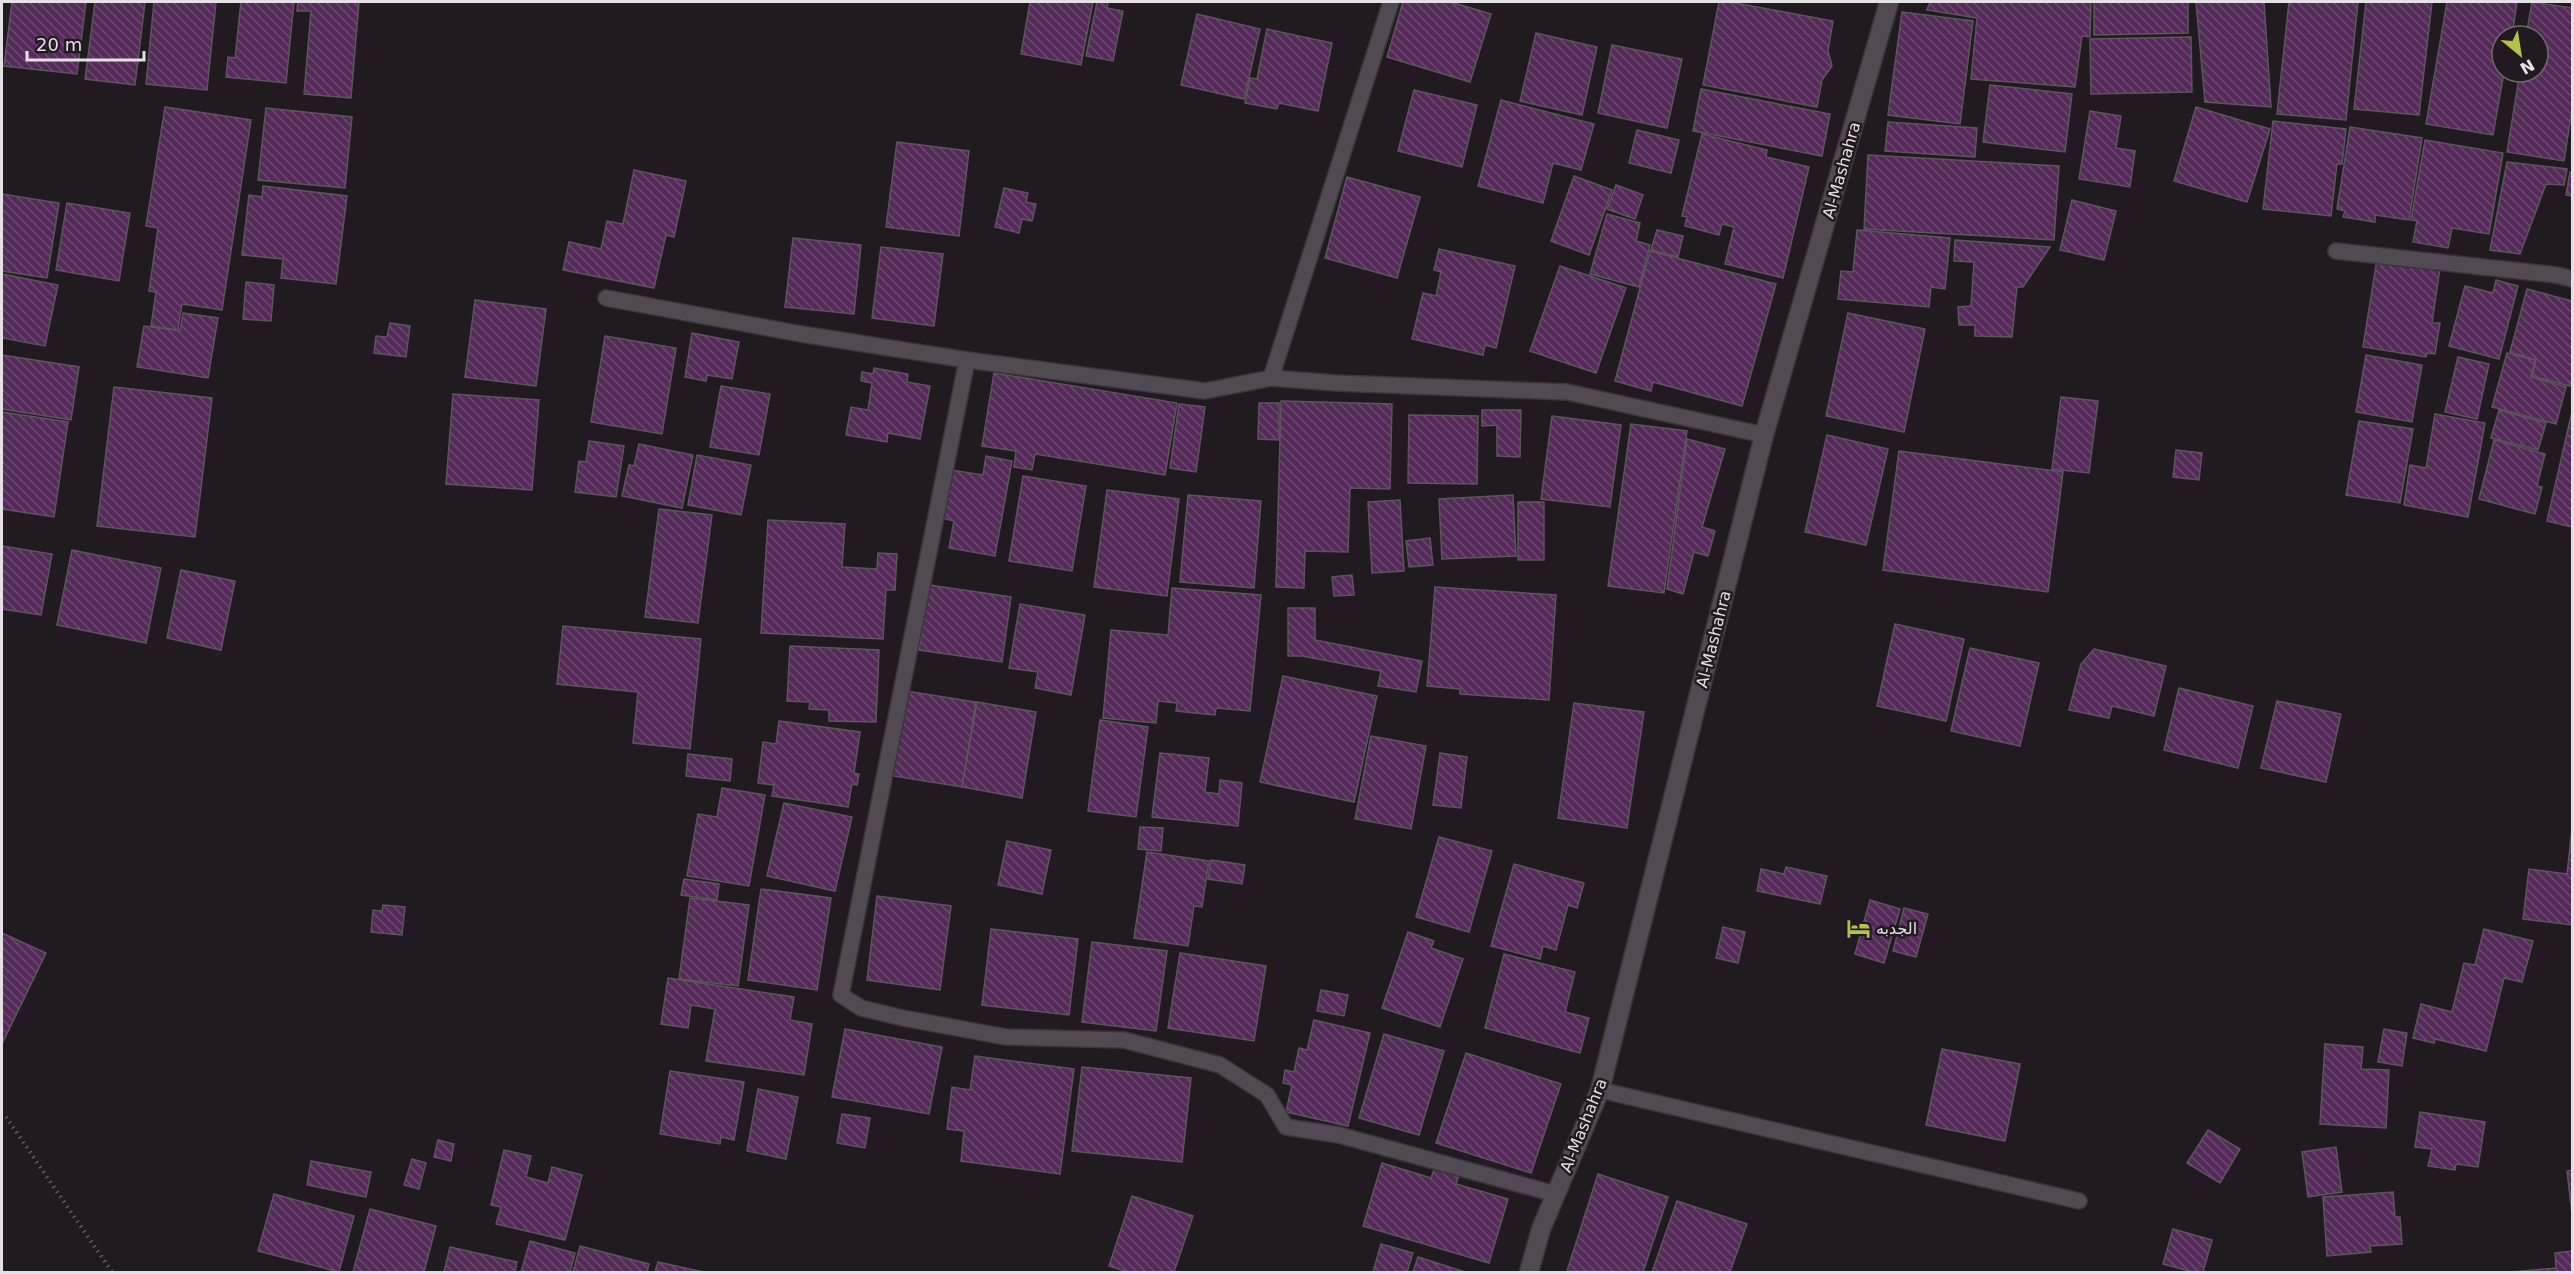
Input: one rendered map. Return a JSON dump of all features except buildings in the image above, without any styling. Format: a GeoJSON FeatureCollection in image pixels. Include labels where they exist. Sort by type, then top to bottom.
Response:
{"type":"FeatureCollection","features":[{"type":"Feature","properties":{"kind":"street","name":"Al-Mashahra"},"geometry":{"type":"LineString","coordinates":[[1529,1272],[1541,1229],[1600,1090],[1764,435],[1889,2]]}},
{"type":"Feature","properties":{"kind":"lane"},"geometry":{"type":"LineString","coordinates":[[1271,378],[1391,2]]}},
{"type":"Feature","properties":{"kind":"lane"},"geometry":{"type":"LineString","coordinates":[[2337,251],[2557,275],[2572,279]]}},
{"type":"Feature","properties":{"kind":"lane"},"geometry":{"type":"LineString","coordinates":[[606,298],[801,334],[967,360],[1205,392],[1271,378],[1336,383],[1567,392],[1764,435]]}},
{"type":"Feature","properties":{"kind":"lane"},"geometry":{"type":"LineString","coordinates":[[967,360],[842,994],[861,1008],[903,1018],[1006,1037],[1124,1040],[1220,1065],[1267,1095],[1286,1127],[1339,1135],[1555,1194]]}},
{"type":"Feature","properties":{"kind":"lane"},"geometry":{"type":"LineString","coordinates":[[1600,1090],[2079,1201]]}},
{"type":"Feature","properties":{"kind":"path"},"geometry":{"type":"LineString","coordinates":[[6,1117],[112,1272]]}},
{"type":"Feature","properties":{"kind":"place","name":"الجدبه"},"geometry":{"type":"Point","coordinates":[1858,928]}}]}
